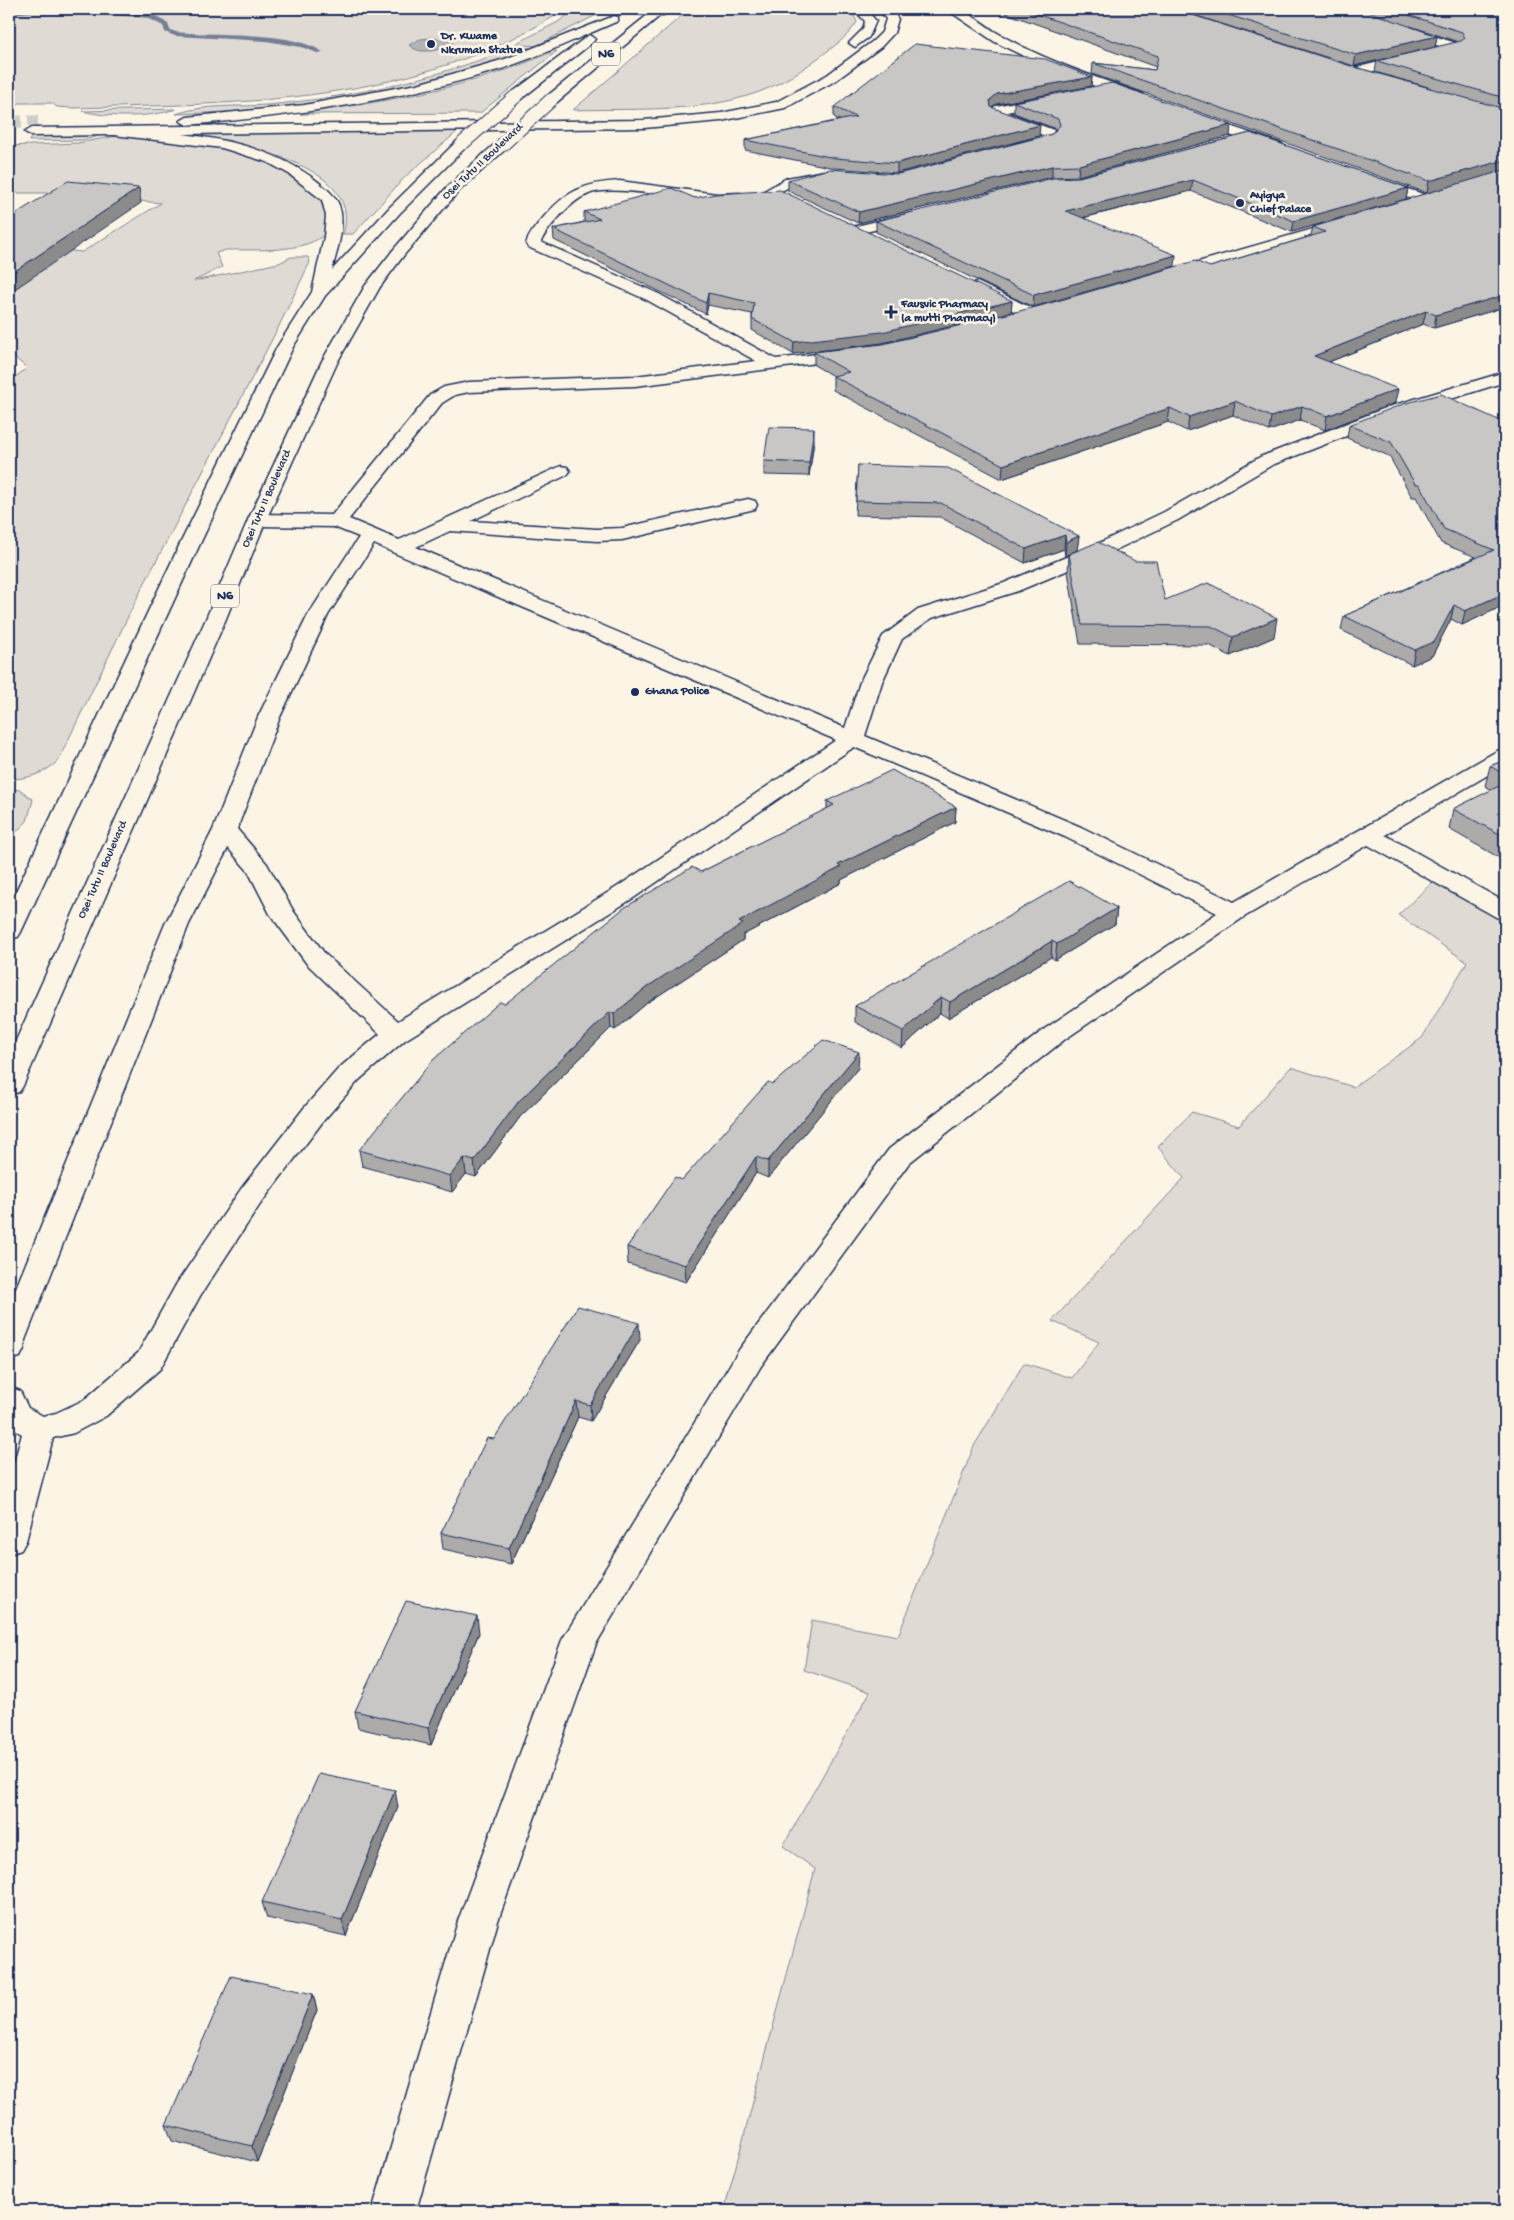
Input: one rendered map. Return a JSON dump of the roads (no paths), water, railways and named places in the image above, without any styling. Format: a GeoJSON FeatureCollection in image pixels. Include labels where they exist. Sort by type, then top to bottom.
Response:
{"type":"FeatureCollection","features":[{"type":"Feature","properties":{"kind":"main road"},"geometry":{"type":"LineString","coordinates":[[657,12],[672,9]]}},
{"type":"Feature","properties":{"kind":"main road"},"geometry":{"type":"LineString","coordinates":[[845,50],[869,29],[872,22],[869,14],[859,9]]}},
{"type":"Feature","properties":{"kind":"main road"},"geometry":{"type":"LineString","coordinates":[[120,132],[605,125],[720,117],[780,104],[831,78],[877,44],[888,33],[892,19],[886,9]]}},
{"type":"Feature","properties":{"kind":"main road"},"geometry":{"type":"LineString","coordinates":[[952,9],[999,39],[1058,68],[1152,102]]}},
{"type":"Feature","properties":{"kind":"main road"},"geometry":{"type":"LineString","coordinates":[[1339,9],[1455,47],[1350,70],[1383,80]]}},
{"type":"Feature","properties":{"kind":"main road","name":"Osei Tutu II Boulevard"},"geometry":{"type":"LineString","coordinates":[[9,1086],[215,620],[257,520],[330,361],[373,286],[437,206],[551,100],[657,12]]}},
{"type":"Feature","properties":{"kind":"main road","name":"Osei Tutu II Boulevard"},"geometry":{"type":"LineString","coordinates":[[9,932],[261,394],[285,347],[319,293],[394,210],[463,143],[515,97],[617,16],[495,67],[414,89],[314,109],[187,121]]}},
{"type":"Feature","properties":{"kind":"main road"},"geometry":{"type":"LineString","coordinates":[[319,293],[335,224],[331,204],[323,192],[303,176],[280,164],[227,146],[195,140],[120,132],[35,127],[187,121],[326,121],[668,113],[714,109],[750,102],[778,91],[811,74]]}},
{"type":"Feature","properties":{"kind":"main road"},"geometry":{"type":"LineString","coordinates":[[1084,92],[1111,87]]}},
{"type":"Feature","properties":{"kind":"main road"},"geometry":{"type":"LineString","coordinates":[[1006,150],[1046,140],[1051,134],[996,112],[999,109],[1066,96]]}},
{"type":"Feature","properties":{"kind":"main road"},"geometry":{"type":"LineString","coordinates":[[1186,114],[1286,150]]}},
{"type":"Feature","properties":{"kind":"main road"},"geometry":{"type":"LineString","coordinates":[[1220,144],[1249,137]]}},
{"type":"Feature","properties":{"kind":"main road"},"geometry":{"type":"LineString","coordinates":[[764,195],[792,181],[836,174]]}},
{"type":"Feature","properties":{"kind":"main road"},"geometry":{"type":"LineString","coordinates":[[1362,177],[1427,200]]}},
{"type":"Feature","properties":{"kind":"main road"},"geometry":{"type":"LineString","coordinates":[[775,365],[653,297],[533,244],[535,237],[568,200],[581,191],[600,187],[661,189],[719,198],[764,195],[785,196],[794,200]]}},
{"type":"Feature","properties":{"kind":"main road"},"geometry":{"type":"LineString","coordinates":[[1399,208],[1444,195]]}},
{"type":"Feature","properties":{"kind":"main road"},"geometry":{"type":"LineString","coordinates":[[883,242],[852,228],[922,214]]}},
{"type":"Feature","properties":{"kind":"main road"},"geometry":{"type":"LineString","coordinates":[[1155,278],[1362,219]]}},
{"type":"Feature","properties":{"kind":"main road"},"geometry":{"type":"LineString","coordinates":[[962,280],[1032,314]]}},
{"type":"Feature","properties":{"kind":"main road"},"geometry":{"type":"LineString","coordinates":[[1004,320],[1051,308]]}},
{"type":"Feature","properties":{"kind":"main road"},"geometry":{"type":"LineString","coordinates":[[337,521],[436,399],[450,391],[470,387],[635,381],[865,353]]}},
{"type":"Feature","properties":{"kind":"main road"},"geometry":{"type":"LineString","coordinates":[[9,1399],[14,1415],[39,1429],[63,1424],[95,1408],[149,1360],[188,1291],[256,1189],[314,1114],[350,1074],[396,1034],[626,892],[853,738],[871,682],[894,636],[924,614],[1011,587],[1102,549],[1171,516],[1266,461],[1394,410],[1505,377]]}},
{"type":"Feature","properties":{"kind":"main road"},"geometry":{"type":"LineString","coordinates":[[400,548],[561,471]]}},
{"type":"Feature","properties":{"kind":"main road"},"geometry":{"type":"LineString","coordinates":[[447,525],[596,535],[622,534],[748,505]]}},
{"type":"Feature","properties":{"kind":"main road"},"geometry":{"type":"LineString","coordinates":[[257,520],[337,521],[1073,832],[1235,912]]}},
{"type":"Feature","properties":{"kind":"main road"},"geometry":{"type":"LineString","coordinates":[[9,1349],[10,1340],[177,924],[224,830],[268,718],[318,615],[370,535]]}},
{"type":"Feature","properties":{"kind":"main road"},"geometry":{"type":"LineString","coordinates":[[394,2211],[478,1920],[580,1640],[750,1358],[899,1156],[1055,1034],[1235,912],[1505,756]]}},
{"type":"Feature","properties":{"kind":"main road"},"geometry":{"type":"LineString","coordinates":[[224,830],[259,869],[282,914],[316,959],[396,1034]]}},
{"type":"Feature","properties":{"kind":"main road"},"geometry":{"type":"LineString","coordinates":[[1368,835],[1505,912]]}},
{"type":"Feature","properties":{"kind":"main road"},"geometry":{"type":"LineString","coordinates":[[9,1541],[39,1429]]}},
{"type":"Feature","properties":{"kind":"waterway"},"geometry":{"type":"LineString","coordinates":[[9,12],[57,9]]}},
{"type":"Feature","properties":{"kind":"waterway"},"geometry":{"type":"LineString","coordinates":[[59,9],[148,16],[156,18],[166,25],[167,31],[175,34],[266,39],[302,46],[320,52]]}},
{"type":"Feature","properties":{"kind":"tunnel"},"geometry":{"type":"LineString","coordinates":[[9,122],[38,122]]}},
{"type":"Feature","properties":{"kind":"place","name":"Dr. Kwame Nkrumah Statue"},"geometry":{"type":"Point","coordinates":[431,44]}},
{"type":"Feature","properties":{"kind":"place","name":"Ayigya Chief Palace"},"geometry":{"type":"Point","coordinates":[1240,203]}},
{"type":"Feature","properties":{"kind":"place","name":"Fausvic Pharmacy (a mutti Pharmacy)"},"geometry":{"type":"Point","coordinates":[891,312]}},
{"type":"Feature","properties":{"kind":"place","name":"Ghana Police"},"geometry":{"type":"Point","coordinates":[635,692]}}]}
